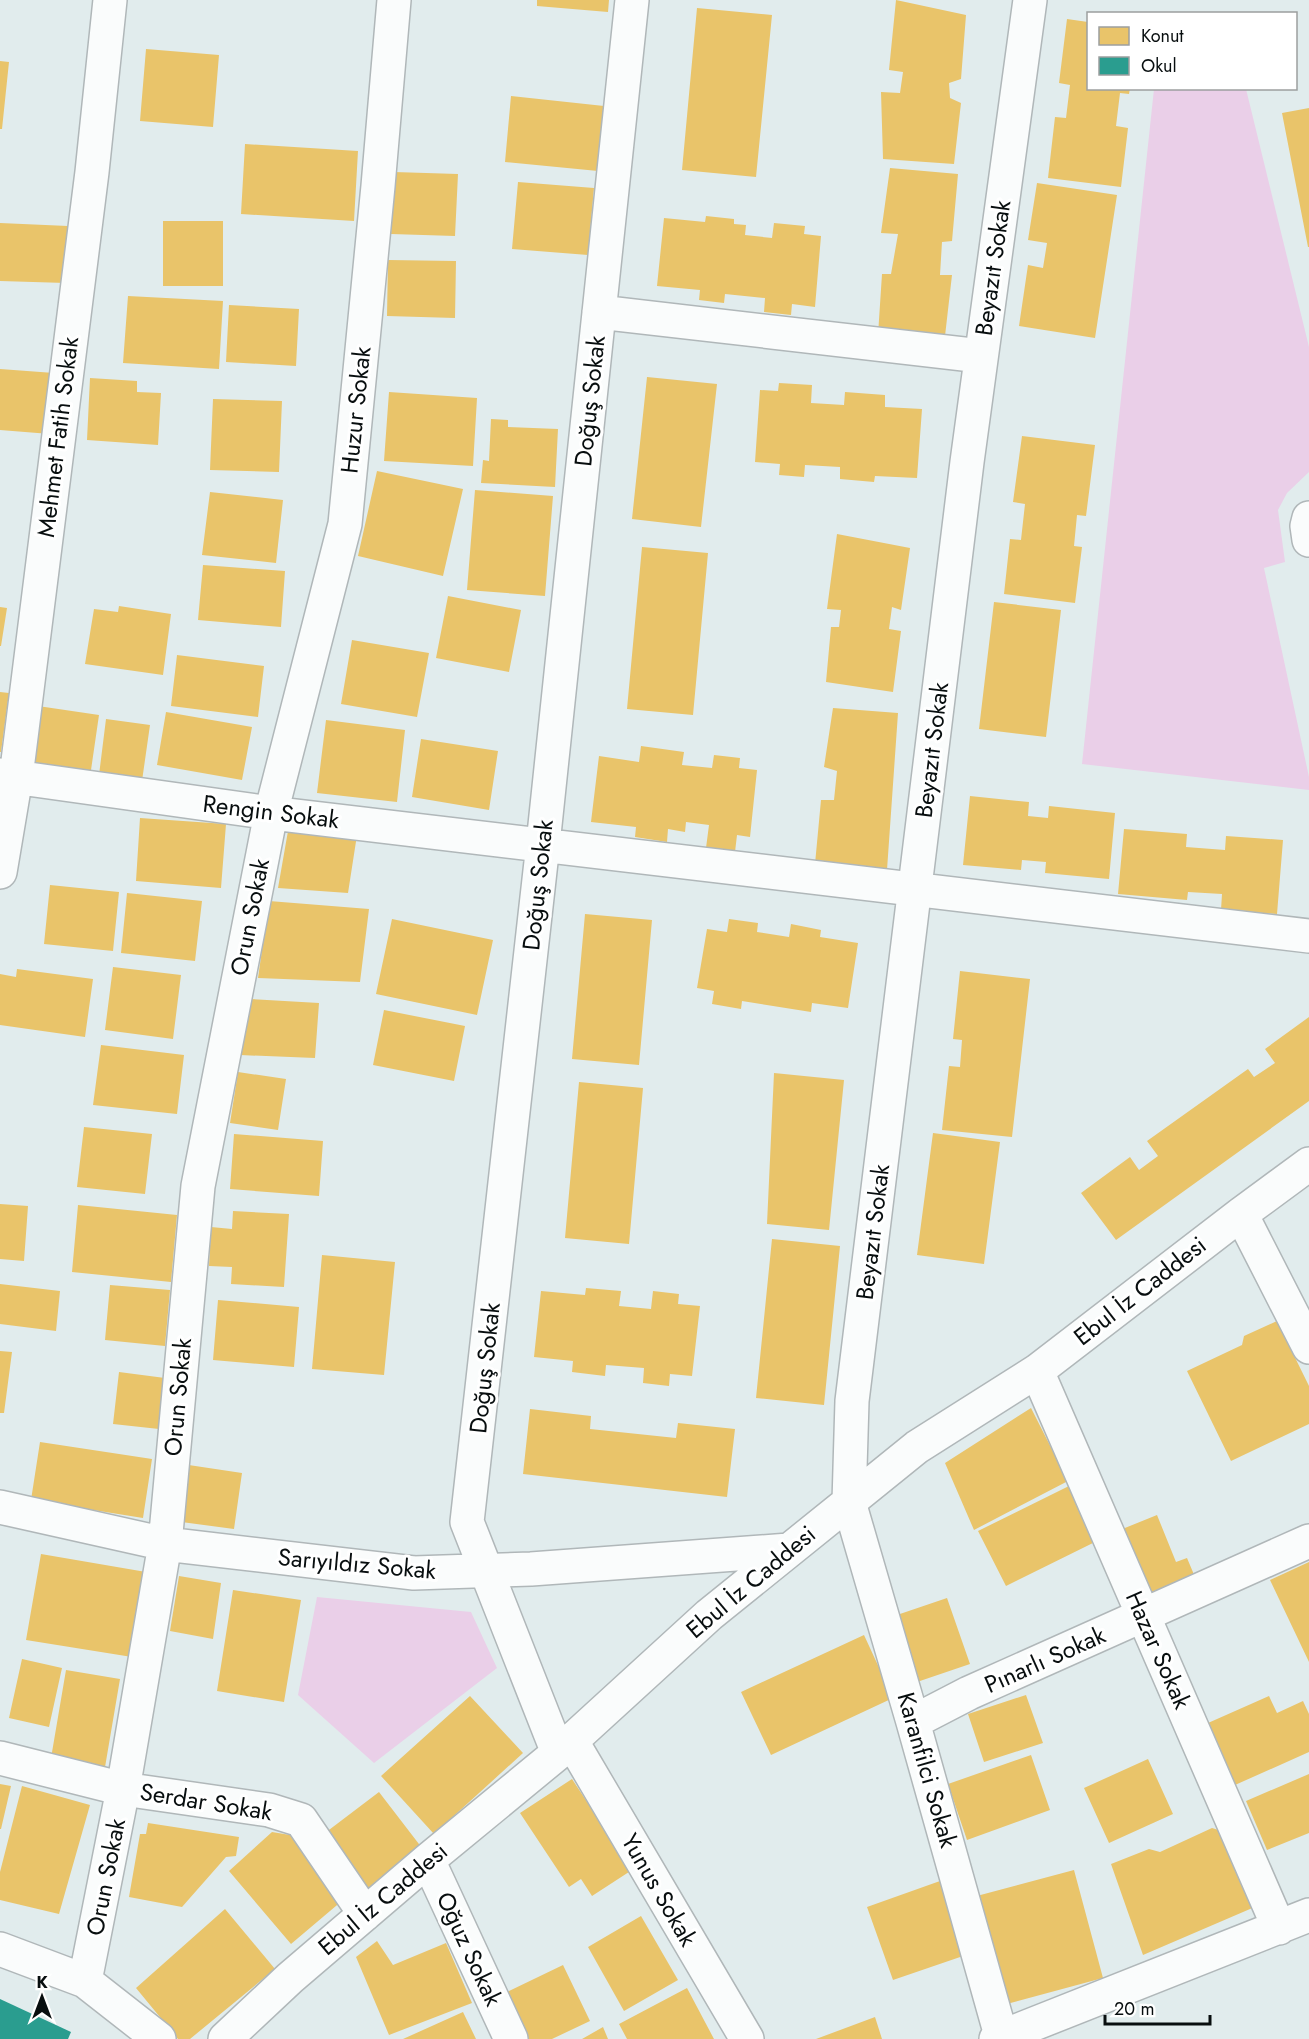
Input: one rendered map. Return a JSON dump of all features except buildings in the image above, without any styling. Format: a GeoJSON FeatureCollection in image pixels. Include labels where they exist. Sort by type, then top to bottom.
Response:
{"type":"FeatureCollection","features":[{"type":"Feature","properties":{"kind":"street","name":"Mehmet Fatih Sokak"},"geometry":{"type":"LineString","coordinates":[[0,872],[8,776],[92,172],[110,0]]}},
{"type":"Feature","properties":{"kind":"street","name":"Huzur Sokak"},"geometry":{"type":"LineString","coordinates":[[271,813],[345,524],[394,0]]}},
{"type":"Feature","properties":{"kind":"street","name":"Doğuş Sokak"},"geometry":{"type":"LineString","coordinates":[[565,1747],[485,1570],[467,1522],[543,844],[632,0]]}},
{"type":"Feature","properties":{"kind":"street","name":"Beyazıt Sokak"},"geometry":{"type":"LineString","coordinates":[[849,1502],[852,1401],[981,356],[1030,0]]}},
{"type":"Feature","properties":{"kind":"street"},"geometry":{"type":"LineString","coordinates":[[599,312],[981,356]]}},
{"type":"Feature","properties":{"kind":"street"},"geometry":{"type":"LineString","coordinates":[[1309,518],[1307,526],[1309,540]]}},
{"type":"Feature","properties":{"kind":"street","name":"Rengin Sokak"},"geometry":{"type":"LineString","coordinates":[[8,776],[271,813],[1309,936]]}},
{"type":"Feature","properties":{"kind":"street","name":"Orun Sokak"},"geometry":{"type":"LineString","coordinates":[[85,1981],[123,1789],[165,1544],[198,1186],[271,813]]}},
{"type":"Feature","properties":{"kind":"street","name":"Ebul İz Caddesi"},"geometry":{"type":"LineString","coordinates":[[225,2039],[290,1978],[565,1747],[709,1615],[789,1550],[917,1447],[1037,1371],[1309,1164]]}},
{"type":"Feature","properties":{"kind":"street"},"geometry":{"type":"LineString","coordinates":[[1241,1214],[1309,1347]]}},
{"type":"Feature","properties":{"kind":"street","name":"Hazar Sokak"},"geometry":{"type":"LineString","coordinates":[[1037,1371],[1280,1928]]}},
{"type":"Feature","properties":{"kind":"street","name":"Karanfilci Sokak"},"geometry":{"type":"LineString","coordinates":[[849,1502],[913,1722],[1000,2038]]}},
{"type":"Feature","properties":{"kind":"street","name":"Sarıyıldız Sokak"},"geometry":{"type":"LineString","coordinates":[[0,1506],[165,1544],[414,1574],[531,1569],[789,1550]]}},
{"type":"Feature","properties":{"kind":"street","name":"Pınarlı Sokak"},"geometry":{"type":"LineString","coordinates":[[913,1722],[969,1693],[1309,1541]]}},
{"type":"Feature","properties":{"kind":"street","name":"Yunus Sokak"},"geometry":{"type":"LineString","coordinates":[[565,1747],[747,2039]]}},
{"type":"Feature","properties":{"kind":"street","name":"Serdar Sokak"},"geometry":{"type":"LineString","coordinates":[[0,1758],[123,1789],[269,1810],[301,1820],[365,1914]]}},
{"type":"Feature","properties":{"kind":"street","name":"Oğuz Sokak"},"geometry":{"type":"LineString","coordinates":[[428,1860],[511,2039]]}},
{"type":"Feature","properties":{"kind":"street"},"geometry":{"type":"LineString","coordinates":[[1000,2038],[1309,1915]]}},
{"type":"Feature","properties":{"kind":"street"},"geometry":{"type":"LineString","coordinates":[[0,1949],[85,1981],[159,2039]]}},
{"type":"Feature","properties":{"kind":"shaded area"},"geometry":{"type":"Polygon","coordinates":[[[1154,90],[1246,90],[1309,347],[1309,472],[1287,493],[1278,510],[1285,562],[1264,568],[1309,777],[1309,790],[1082,764],[1154,90]]]}},
{"type":"Feature","properties":{"kind":"shaded area"},"geometry":{"type":"Polygon","coordinates":[[[317,1597],[471,1612],[497,1668],[374,1763],[298,1695],[317,1597]]]}}]}
